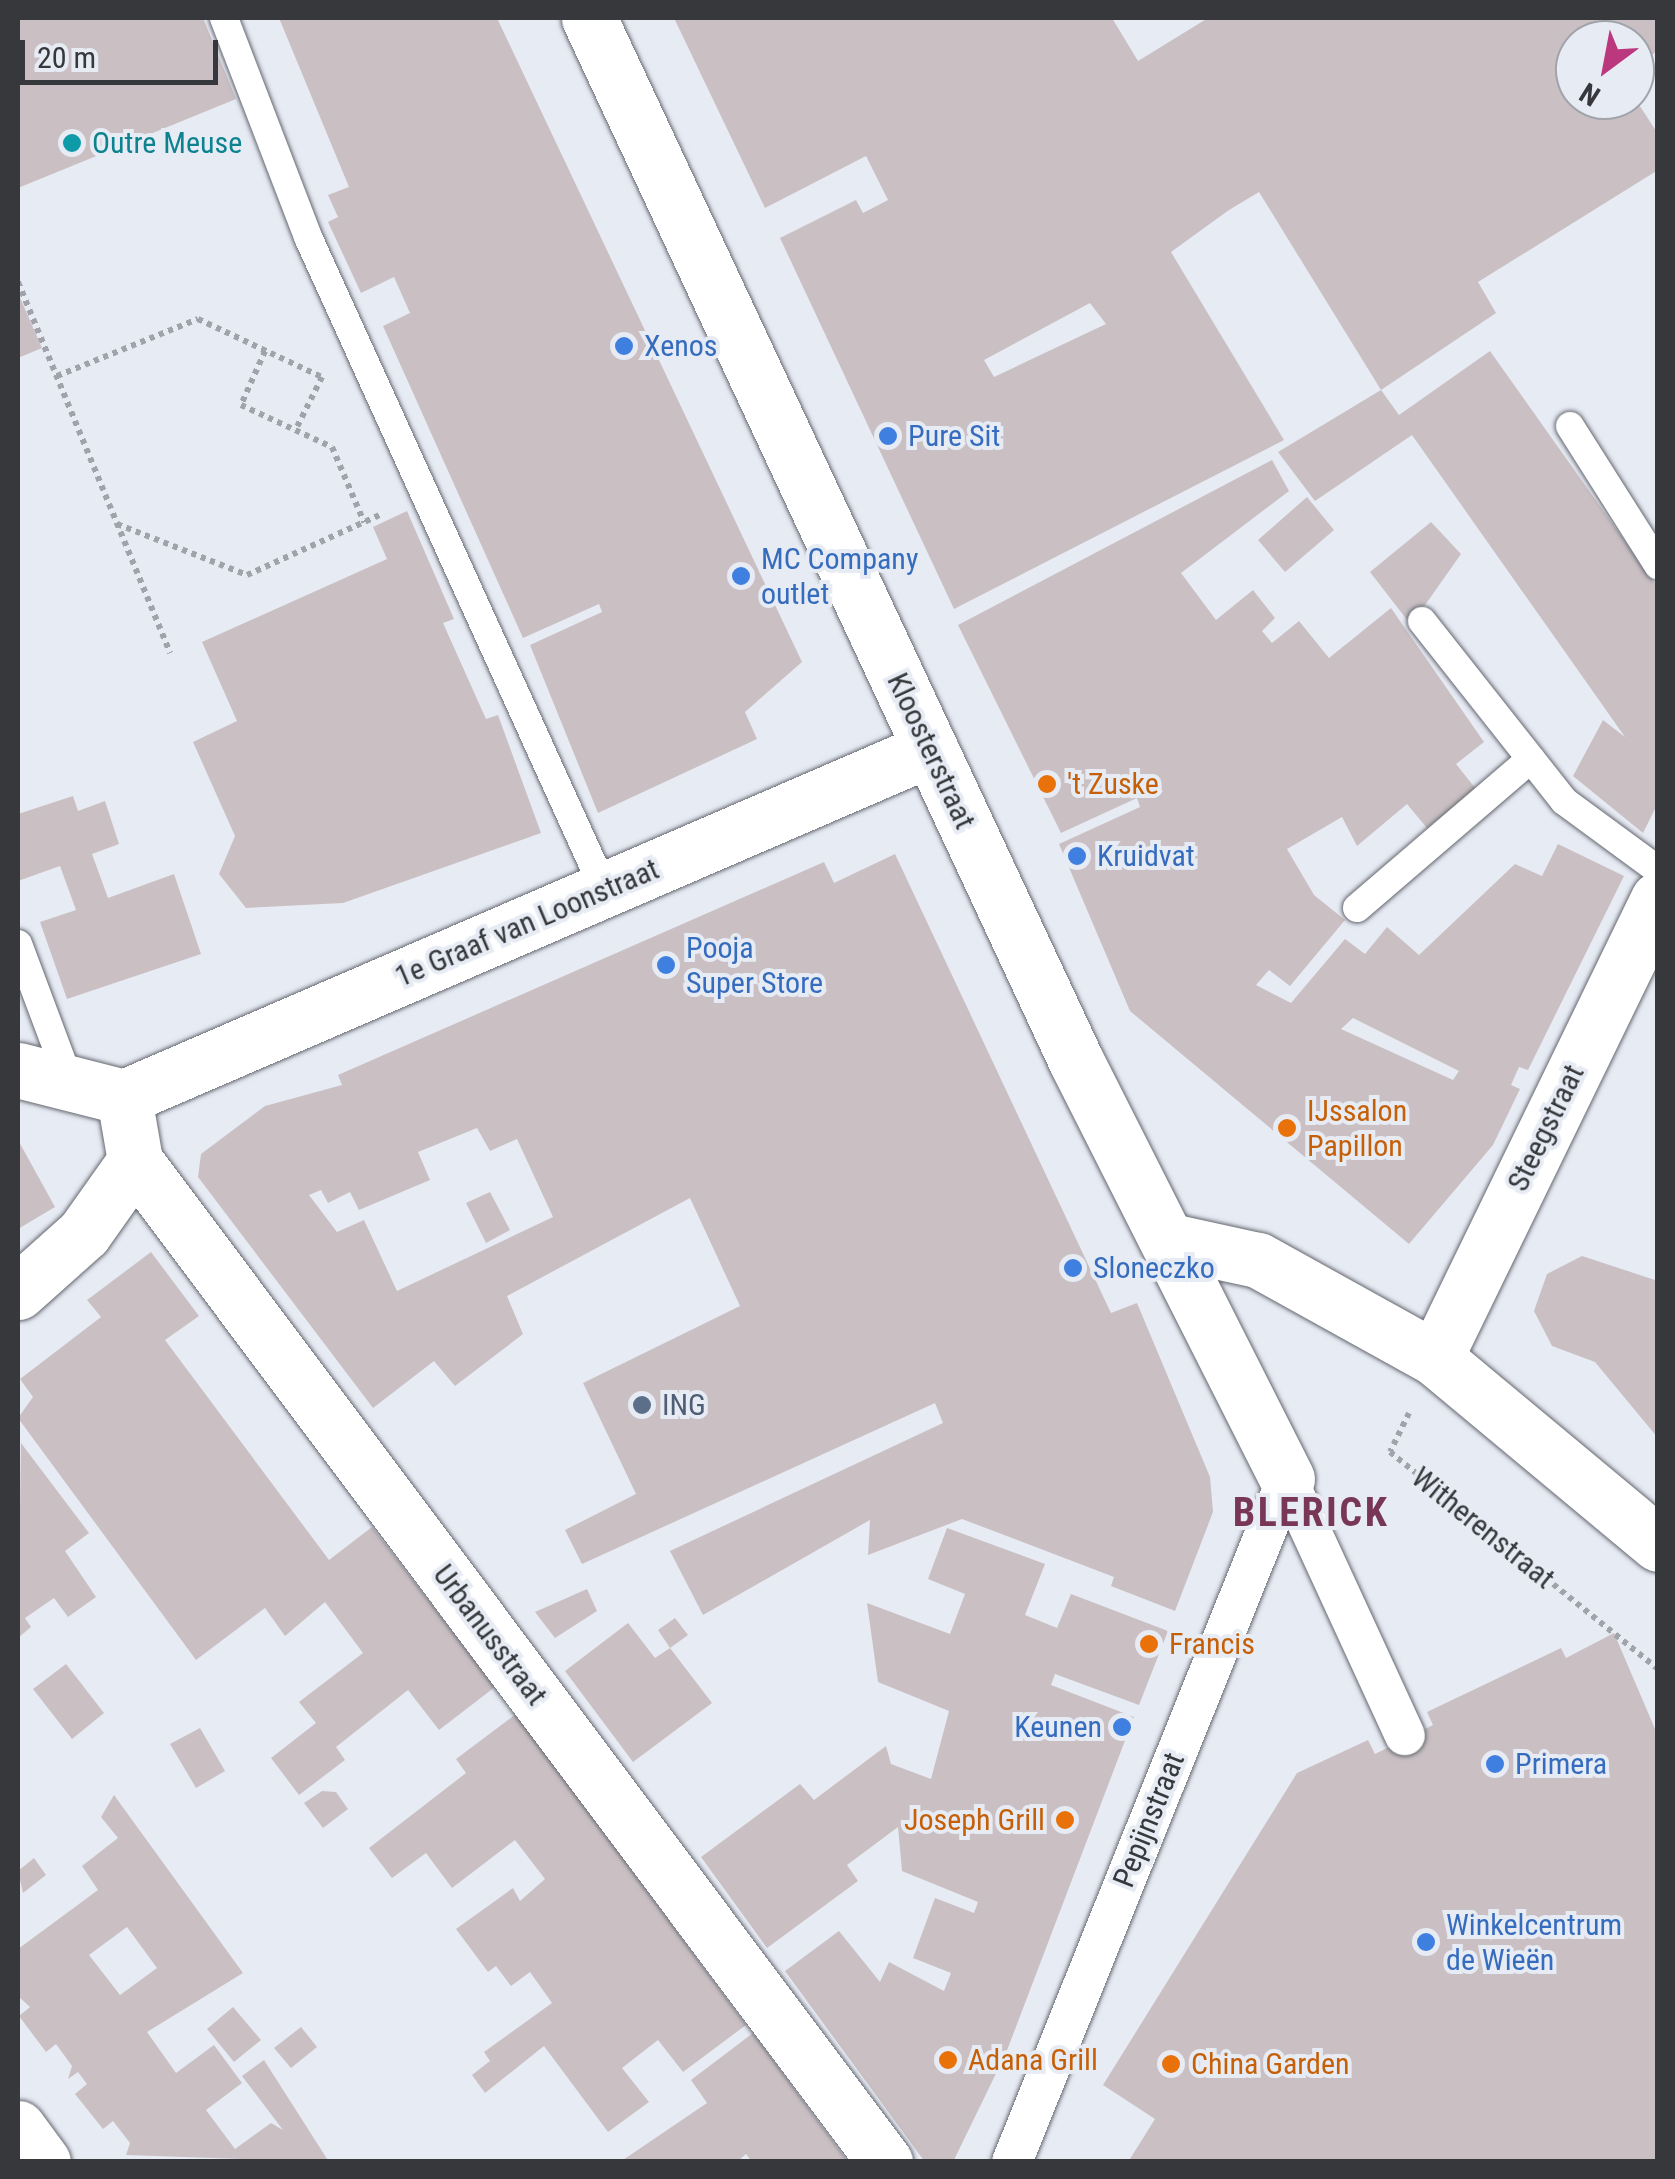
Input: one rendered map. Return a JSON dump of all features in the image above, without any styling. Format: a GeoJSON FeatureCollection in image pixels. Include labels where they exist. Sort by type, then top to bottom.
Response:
{"type":"FeatureCollection","features":[{"type":"Feature","properties":{"kind":"street","name":"Kloosterstraat"},"geometry":{"type":"LineString","coordinates":[[589,18],[930,749],[1286,1479]]}},
{"type":"Feature","properties":{"kind":"street","name":"1e Graaf van Loonstraat"},"geometry":{"type":"LineString","coordinates":[[124,1097],[930,749]]}},
{"type":"Feature","properties":{"kind":"street","name":"Steegstraat"},"geometry":{"type":"LineString","coordinates":[[1435,1358],[1658,899]]}},
{"type":"Feature","properties":{"kind":"street"},"geometry":{"type":"LineString","coordinates":[[18,1070],[124,1097]]}},
{"type":"Feature","properties":{"kind":"street","name":"Urbanusstraat"},"geometry":{"type":"LineString","coordinates":[[124,1097],[135,1161],[885,2162]]}},
{"type":"Feature","properties":{"kind":"street"},"geometry":{"type":"LineString","coordinates":[[18,1292],[84,1232],[135,1161]]}},
{"type":"Feature","properties":{"kind":"street"},"geometry":{"type":"LineString","coordinates":[[1170,1241],[1258,1260],[1435,1358],[1658,1544]]}},
{"type":"Feature","properties":{"kind":"street"},"geometry":{"type":"LineString","coordinates":[[1286,1479],[1405,1735]]}},
{"type":"Feature","properties":{"kind":"street","name":"Pepijnstraat"},"geometry":{"type":"LineString","coordinates":[[1012,2162],[1286,1479]]}},
{"type":"Feature","properties":{"kind":"street"},"geometry":{"type":"LineString","coordinates":[[18,2128],[43,2162]]}},
{"type":"Feature","properties":{"kind":"lane"},"geometry":{"type":"LineString","coordinates":[[224,18],[308,237],[604,889]]}},
{"type":"Feature","properties":{"kind":"lane"},"geometry":{"type":"LineString","coordinates":[[1570,426],[1658,566]]}},
{"type":"Feature","properties":{"kind":"lane"},"geometry":{"type":"LineString","coordinates":[[1422,621],[1564,801],[1658,870]]}},
{"type":"Feature","properties":{"kind":"lane"},"geometry":{"type":"LineString","coordinates":[[1357,908],[1532,760]]}},
{"type":"Feature","properties":{"kind":"lane"},"geometry":{"type":"LineString","coordinates":[[18,944],[70,1083]]}},
{"type":"Feature","properties":{"kind":"path"},"geometry":{"type":"LineString","coordinates":[[18,282],[170,653]]}},
{"type":"Feature","properties":{"kind":"path"},"geometry":{"type":"LineString","coordinates":[[58,376],[198,319],[322,377],[295,430]]}},
{"type":"Feature","properties":{"kind":"path"},"geometry":{"type":"LineString","coordinates":[[265,351],[241,405],[332,447],[364,522]]}},
{"type":"Feature","properties":{"kind":"path"},"geometry":{"type":"LineString","coordinates":[[116,523],[247,576],[398,506]]}},
{"type":"Feature","properties":{"kind":"path","name":"Witherenstraat"},"geometry":{"type":"LineString","coordinates":[[1435,1358],[1390,1452],[1658,1669]]}},
{"type":"Feature","properties":{"kind":"building","name":"Outre Meuse"},"geometry":{"type":"Polygon","coordinates":[[[18,18],[203,18],[236,99],[18,188],[18,18]]]}},
{"type":"Feature","properties":{"kind":"building"},"geometry":{"type":"Polygon","coordinates":[[[279,18],[497,18],[802,662],[745,712],[757,739],[598,813],[530,645],[602,612],[599,604],[523,638],[383,326],[410,313],[394,277],[361,293],[328,222],[338,217],[328,195],[349,187],[279,18]]]}},
{"type":"Feature","properties":{"kind":"building"},"geometry":{"type":"Polygon","coordinates":[[[674,18],[1112,18],[1138,61],[1208,18],[1658,18],[1655,53],[1655,20],[1555,20],[1555,120],[1649,120],[1658,134],[1658,170],[1478,282],[1496,313],[1381,390],[1259,192],[1171,252],[1284,440],[954,609],[780,238],[856,200],[863,213],[888,200],[866,156],[765,208],[674,18]],[[1090,303],[984,360],[994,377],[1106,324],[1090,303]]]}},
{"type":"Feature","properties":{"kind":"building"},"geometry":{"type":"Polygon","coordinates":[[[18,293],[42,348],[18,358],[18,293]]]}},
{"type":"Feature","properties":{"kind":"building"},"geometry":{"type":"Polygon","coordinates":[[[1490,351],[1658,588],[1658,803],[1643,833],[1573,776],[1603,720],[1625,737],[1412,435],[1315,501],[1278,452],[1381,390],[1399,415],[1490,351]]]}},
{"type":"Feature","properties":{"kind":"building"},"geometry":{"type":"Polygon","coordinates":[[[1272,460],[1289,491],[1181,573],[1216,620],[1253,590],[1275,618],[1262,631],[1272,643],[1299,621],[1329,658],[1391,608],[1484,742],[1456,764],[1476,789],[1427,828],[1407,804],[1357,846],[1342,817],[1287,849],[1314,895],[1345,920],[1290,986],[1269,970],[1256,985],[1291,1003],[1345,939],[1365,954],[1387,927],[1419,955],[1515,864],[1542,876],[1558,844],[1624,876],[1528,1070],[1519,1067],[1511,1085],[1520,1089],[1493,1145],[1409,1244],[1130,1011],[1059,844],[1140,807],[1137,798],[1061,833],[958,625],[1272,460]],[[1353,1018],[1341,1029],[1453,1080],[1459,1071],[1353,1018]]]}},
{"type":"Feature","properties":{"kind":"building"},"geometry":{"type":"Polygon","coordinates":[[[1307,497],[1334,530],[1285,572],[1258,540],[1307,497]]]}},
{"type":"Feature","properties":{"kind":"building"},"geometry":{"type":"Polygon","coordinates":[[[407,511],[454,619],[443,623],[486,719],[498,715],[541,833],[343,903],[246,908],[219,874],[235,836],[193,742],[237,721],[202,642],[387,559],[373,527],[407,511]]]}},
{"type":"Feature","properties":{"kind":"building"},"geometry":{"type":"Polygon","coordinates":[[[1431,522],[1461,554],[1411,625],[1370,572],[1431,522]]]}},
{"type":"Feature","properties":{"kind":"building"},"geometry":{"type":"Polygon","coordinates":[[[73,796],[78,811],[105,801],[119,844],[92,854],[108,898],[174,874],[201,954],[67,999],[40,922],[76,910],[60,866],[18,881],[18,814],[73,796]]]}},
{"type":"Feature","properties":{"kind":"building"},"geometry":{"type":"Polygon","coordinates":[[[895,854],[1111,1313],[1137,1303],[1210,1477],[1213,1512],[1175,1611],[1111,1586],[1114,1577],[962,1519],[868,1555],[870,1520],[703,1615],[670,1551],[943,1423],[935,1403],[582,1564],[565,1530],[636,1494],[583,1383],[740,1306],[690,1198],[507,1296],[523,1334],[455,1386],[434,1361],[373,1408],[198,1177],[201,1154],[265,1106],[342,1085],[338,1075],[824,862],[834,883],[895,854]],[[477,1128],[418,1152],[430,1180],[359,1210],[350,1192],[328,1203],[321,1190],[309,1195],[337,1232],[364,1220],[397,1291],[553,1217],[517,1139],[490,1151],[477,1128]]]}},
{"type":"Feature","properties":{"kind":"building"},"geometry":{"type":"Polygon","coordinates":[[[18,1140],[55,1207],[18,1229],[18,1140]]]}},
{"type":"Feature","properties":{"kind":"building"},"geometry":{"type":"Polygon","coordinates":[[[490,1192],[510,1230],[486,1243],[466,1203],[490,1192]]]}},
{"type":"Feature","properties":{"kind":"building"},"geometry":{"type":"Polygon","coordinates":[[[151,1252],[199,1316],[165,1340],[329,1560],[372,1527],[495,1687],[439,1730],[408,1690],[336,1747],[345,1760],[299,1795],[271,1758],[316,1723],[299,1702],[363,1653],[325,1602],[285,1636],[265,1608],[196,1660],[18,1418],[33,1397],[20,1379],[101,1317],[87,1300],[151,1252]]]}},
{"type":"Feature","properties":{"kind":"building"},"geometry":{"type":"Polygon","coordinates":[[[1582,1256],[1658,1281],[1658,1438],[1595,1362],[1552,1346],[1534,1311],[1547,1274],[1582,1256]]]}},
{"type":"Feature","properties":{"kind":"building"},"geometry":{"type":"Polygon","coordinates":[[[21,1443],[89,1533],[65,1551],[96,1597],[68,1617],[54,1598],[25,1618],[31,1627],[18,1638],[21,1443]]]}},
{"type":"Feature","properties":{"kind":"building"},"geometry":{"type":"Polygon","coordinates":[[[947,1528],[1045,1564],[1025,1615],[1057,1628],[1071,1594],[1168,1631],[1139,1705],[1055,1674],[1051,1685],[1134,1717],[1006,2053],[953,2162],[925,2162],[785,1971],[839,1931],[880,1982],[889,1962],[944,1991],[951,1973],[913,1958],[935,1898],[974,1913],[978,1902],[902,1871],[898,1827],[847,1865],[858,1881],[767,1948],[701,1857],[800,1784],[814,1800],[886,1746],[891,1764],[931,1779],[949,1711],[878,1682],[867,1603],[950,1634],[965,1594],[928,1579],[947,1528]]]}},
{"type":"Feature","properties":{"kind":"building"},"geometry":{"type":"Polygon","coordinates":[[[587,1589],[597,1611],[555,1638],[535,1612],[587,1589]]]}},
{"type":"Feature","properties":{"kind":"building"},"geometry":{"type":"Polygon","coordinates":[[[675,1618],[688,1635],[670,1648],[658,1630],[675,1618]]]}},
{"type":"Feature","properties":{"kind":"building"},"geometry":{"type":"Polygon","coordinates":[[[628,1623],[655,1658],[670,1648],[712,1703],[633,1762],[565,1671],[628,1623]]]}},
{"type":"Feature","properties":{"kind":"building","name":"Winkelcentrum de Wieën"},"geometry":{"type":"Polygon","coordinates":[[[1614,1633],[1658,1736],[1658,2162],[1128,2162],[1155,2119],[1103,2085],[1297,1773],[1368,1740],[1375,1754],[1433,1725],[1427,1712],[1561,1648],[1566,1658],[1614,1633]]]}},
{"type":"Feature","properties":{"kind":"building"},"geometry":{"type":"Polygon","coordinates":[[[66,1664],[104,1713],[72,1739],[33,1689],[66,1664]]]}},
{"type":"Feature","properties":{"kind":"building"},"geometry":{"type":"Polygon","coordinates":[[[516,1714],[746,2025],[683,2072],[658,2040],[622,2068],[649,2102],[608,2132],[544,2046],[485,2093],[472,2075],[490,2061],[484,2052],[552,2003],[530,1972],[511,1986],[496,1966],[488,1972],[456,1929],[513,1888],[520,1901],[545,1879],[515,1840],[452,1888],[426,1853],[392,1878],[369,1848],[466,1773],[456,1759],[516,1714]]]}},
{"type":"Feature","properties":{"kind":"building"},"geometry":{"type":"Polygon","coordinates":[[[200,1728],[225,1771],[196,1788],[170,1744],[200,1728]]]}},
{"type":"Feature","properties":{"kind":"building"},"geometry":{"type":"Polygon","coordinates":[[[322,1791],[336,1792],[348,1809],[323,1828],[304,1803],[322,1791]]]}},
{"type":"Feature","properties":{"kind":"building"},"geometry":{"type":"Polygon","coordinates":[[[114,1795],[243,1973],[147,2032],[176,2073],[214,2045],[242,2083],[206,2110],[235,2149],[271,2123],[283,2130],[242,2076],[264,2060],[329,2162],[126,2155],[130,2143],[113,2121],[103,2129],[75,2094],[87,2084],[78,2072],[68,2079],[72,2066],[56,2044],[46,2052],[19,2016],[30,2007],[18,1996],[18,1949],[98,1890],[82,1866],[118,1838],[101,1817],[114,1795]],[[127,1927],[89,1955],[120,1995],[157,1968],[127,1927]]]}},
{"type":"Feature","properties":{"kind":"building"},"geometry":{"type":"Polygon","coordinates":[[[34,1858],[46,1875],[23,1893],[18,1871],[34,1858]]]}},
{"type":"Feature","properties":{"kind":"building"},"geometry":{"type":"Polygon","coordinates":[[[233,2007],[261,2040],[234,2062],[207,2029],[233,2007]]]}},
{"type":"Feature","properties":{"kind":"building"},"geometry":{"type":"Polygon","coordinates":[[[301,2027],[317,2047],[291,2068],[274,2048],[301,2027]]]}},
{"type":"Feature","properties":{"kind":"building"},"geometry":{"type":"Polygon","coordinates":[[[753,2033],[848,2162],[752,2162],[746,2154],[737,2162],[620,2162],[707,2103],[691,2080],[753,2033]]]}},
{"type":"Feature","properties":{"kind":"place","name":"Outre Meuse"},"geometry":{"type":"Point","coordinates":[72,143]}},
{"type":"Feature","properties":{"kind":"place","name":"Xenos"},"geometry":{"type":"Point","coordinates":[624,346]}},
{"type":"Feature","properties":{"kind":"place","name":"Pure Sit"},"geometry":{"type":"Point","coordinates":[888,436]}},
{"type":"Feature","properties":{"kind":"place","name":"MC Company outlet"},"geometry":{"type":"Point","coordinates":[741,576]}},
{"type":"Feature","properties":{"kind":"place","name":"'t Zuske"},"geometry":{"type":"Point","coordinates":[1047,784]}},
{"type":"Feature","properties":{"kind":"place","name":"Kruidvat"},"geometry":{"type":"Point","coordinates":[1077,856]}},
{"type":"Feature","properties":{"kind":"place","name":"Pooja Super Store"},"geometry":{"type":"Point","coordinates":[666,965]}},
{"type":"Feature","properties":{"kind":"place","name":"IJssalon Papillon"},"geometry":{"type":"Point","coordinates":[1287,1128]}},
{"type":"Feature","properties":{"kind":"place","name":"Sloneczko"},"geometry":{"type":"Point","coordinates":[1073,1268]}},
{"type":"Feature","properties":{"kind":"place","name":"ING"},"geometry":{"type":"Point","coordinates":[642,1405]}},
{"type":"Feature","properties":{"kind":"place","name":"Francis"},"geometry":{"type":"Point","coordinates":[1149,1644]}},
{"type":"Feature","properties":{"kind":"place","name":"Keunen"},"geometry":{"type":"Point","coordinates":[1122,1727]}},
{"type":"Feature","properties":{"kind":"place","name":"Primera"},"geometry":{"type":"Point","coordinates":[1495,1764]}},
{"type":"Feature","properties":{"kind":"place","name":"Joseph Grill"},"geometry":{"type":"Point","coordinates":[1065,1820]}},
{"type":"Feature","properties":{"kind":"place","name":"Winkelcentrum de Wieën"},"geometry":{"type":"Point","coordinates":[1426,1942]}},
{"type":"Feature","properties":{"kind":"place","name":"Adana Grill"},"geometry":{"type":"Point","coordinates":[948,2060]}},
{"type":"Feature","properties":{"kind":"place","name":"China Garden"},"geometry":{"type":"Point","coordinates":[1171,2064]}},
{"type":"Feature","properties":{"kind":"district","name":"BLERICK"},"geometry":{"type":"Point","coordinates":[1311,1513]}}]}
